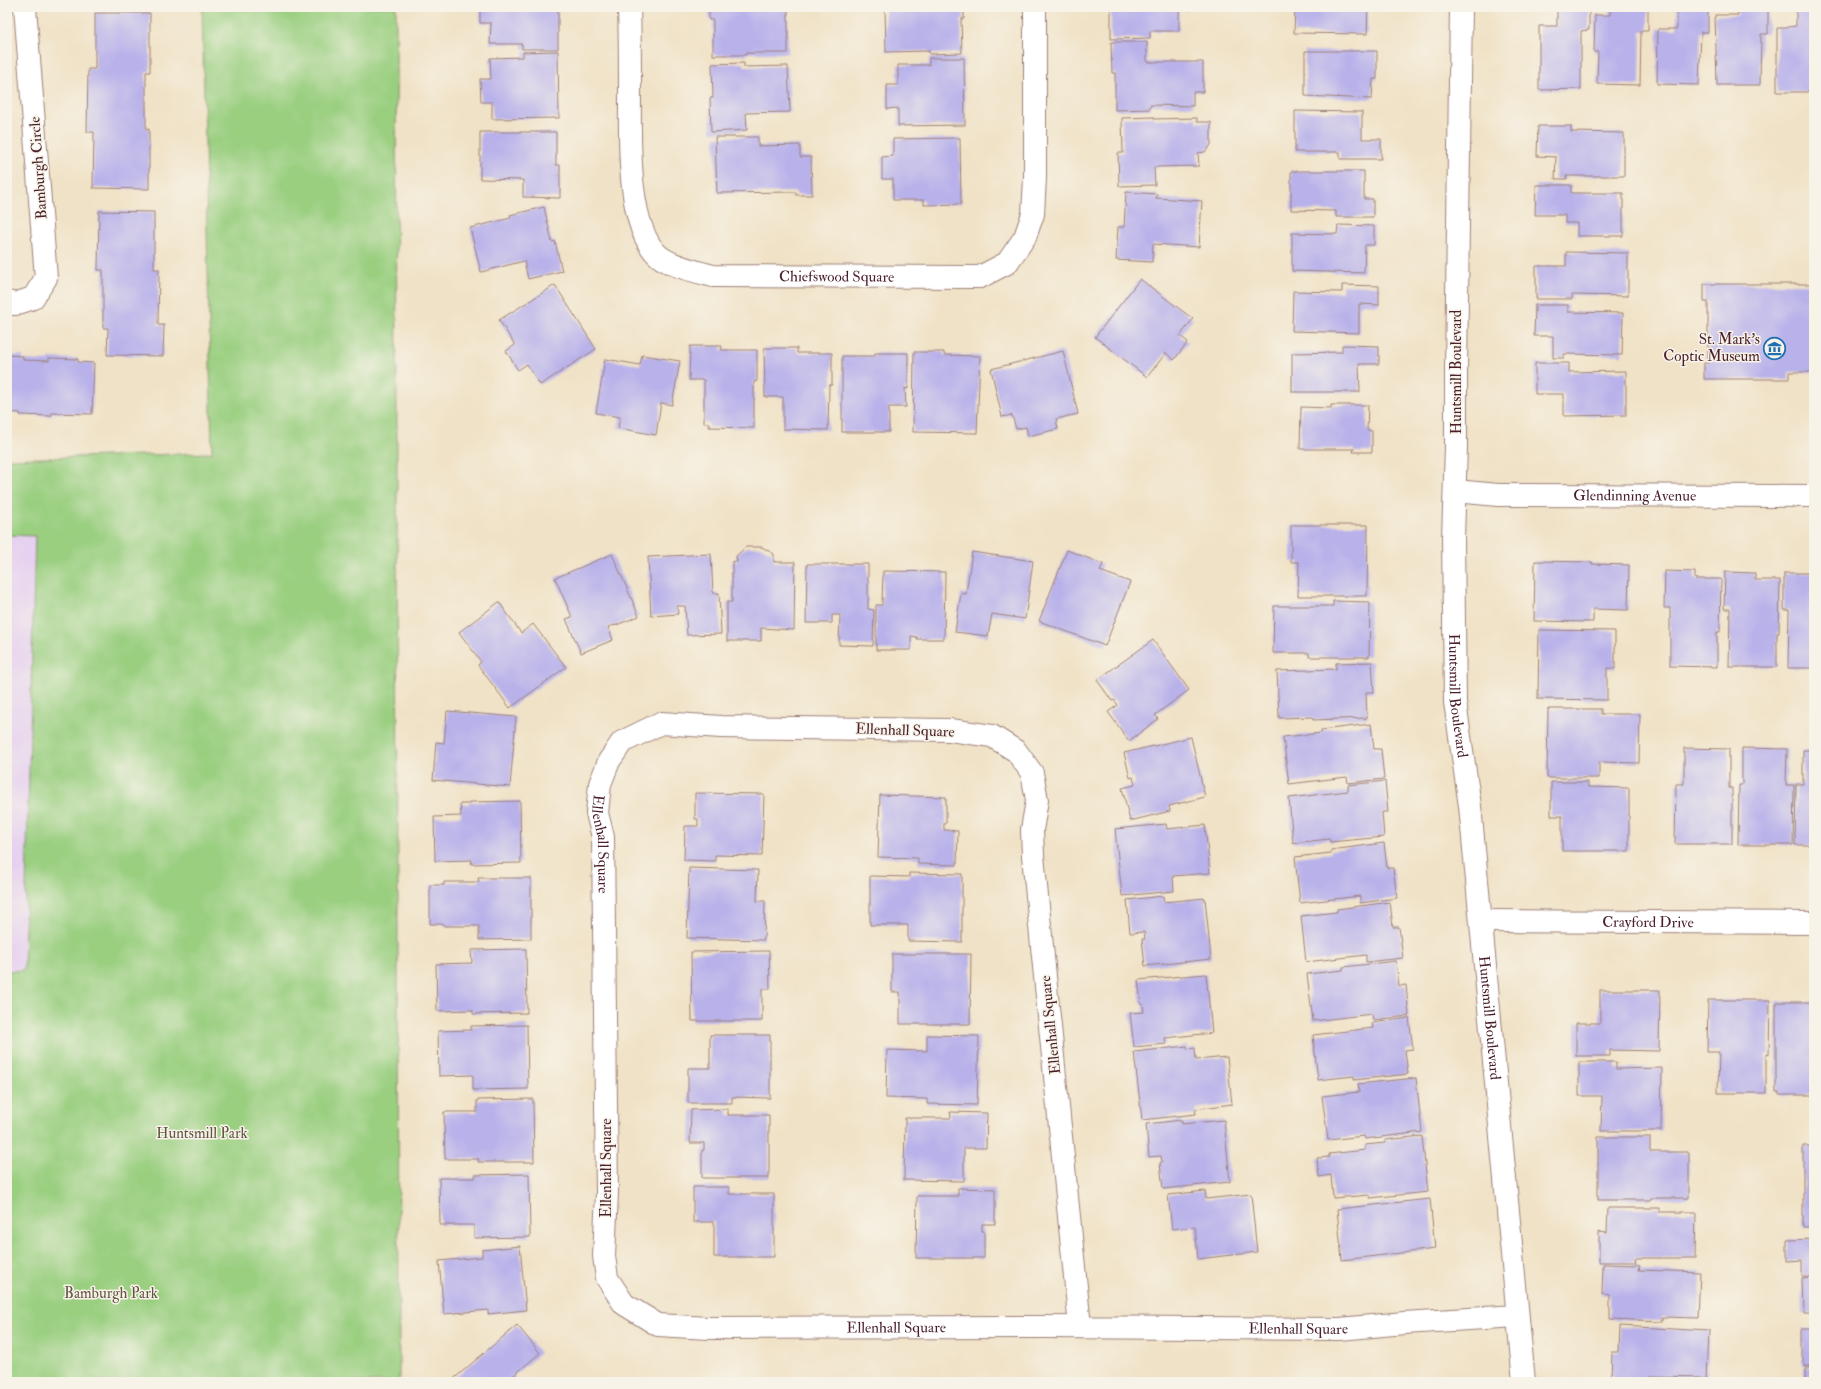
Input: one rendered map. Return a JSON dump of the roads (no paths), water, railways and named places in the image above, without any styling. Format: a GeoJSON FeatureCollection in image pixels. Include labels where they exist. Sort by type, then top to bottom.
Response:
{"type":"FeatureCollection","features":[{"type":"Feature","properties":{"kind":"street","name":"Bamburgh Circle"},"geometry":{"type":"LineString","coordinates":[[7,302],[15,304],[33,298],[46,278],[25,7]]}},
{"type":"Feature","properties":{"kind":"street","name":"Chiefswood Square"},"geometry":{"type":"LineString","coordinates":[[629,7],[630,167],[634,197],[646,238],[659,256],[686,268],[713,276],[965,277],[980,277],[1007,263],[1025,237],[1033,214],[1036,178],[1035,7]]}},
{"type":"Feature","properties":{"kind":"street","name":"Huntsmill Boulevard"},"geometry":{"type":"LineString","coordinates":[[1461,7],[1455,491],[1453,538],[1455,702],[1470,806],[1524,1382]]}},
{"type":"Feature","properties":{"kind":"street","name":"Glendinning Avenue"},"geometry":{"type":"LineString","coordinates":[[1455,491],[1498,495],[1814,496]]}},
{"type":"Feature","properties":{"kind":"street","name":"Ellenhall Square"},"geometry":{"type":"LineString","coordinates":[[1080,1327],[1033,856],[1032,830],[1037,800],[1032,773],[1016,751],[992,736],[950,730],[721,727],[661,723],[622,742],[609,761],[600,784],[597,814],[603,837],[607,1193],[604,1256],[607,1278],[624,1304],[658,1325],[686,1327],[1080,1327],[1340,1329],[1404,1323],[1517,1316]]}},
{"type":"Feature","properties":{"kind":"street","name":"Crayford Drive"},"geometry":{"type":"LineString","coordinates":[[1481,921],[1814,923]]}},
{"type":"Feature","properties":{"kind":"place","name":"St. Mark's Coptic Museum"},"geometry":{"type":"Point","coordinates":[1775,348]}},
{"type":"Feature","properties":{"kind":"park label","name":"Huntsmill Park"},"geometry":{"type":"Point","coordinates":[202,1133]}},
{"type":"Feature","properties":{"kind":"park label","name":"Bamburgh Park"},"geometry":{"type":"Point","coordinates":[111,1293]}}]}
